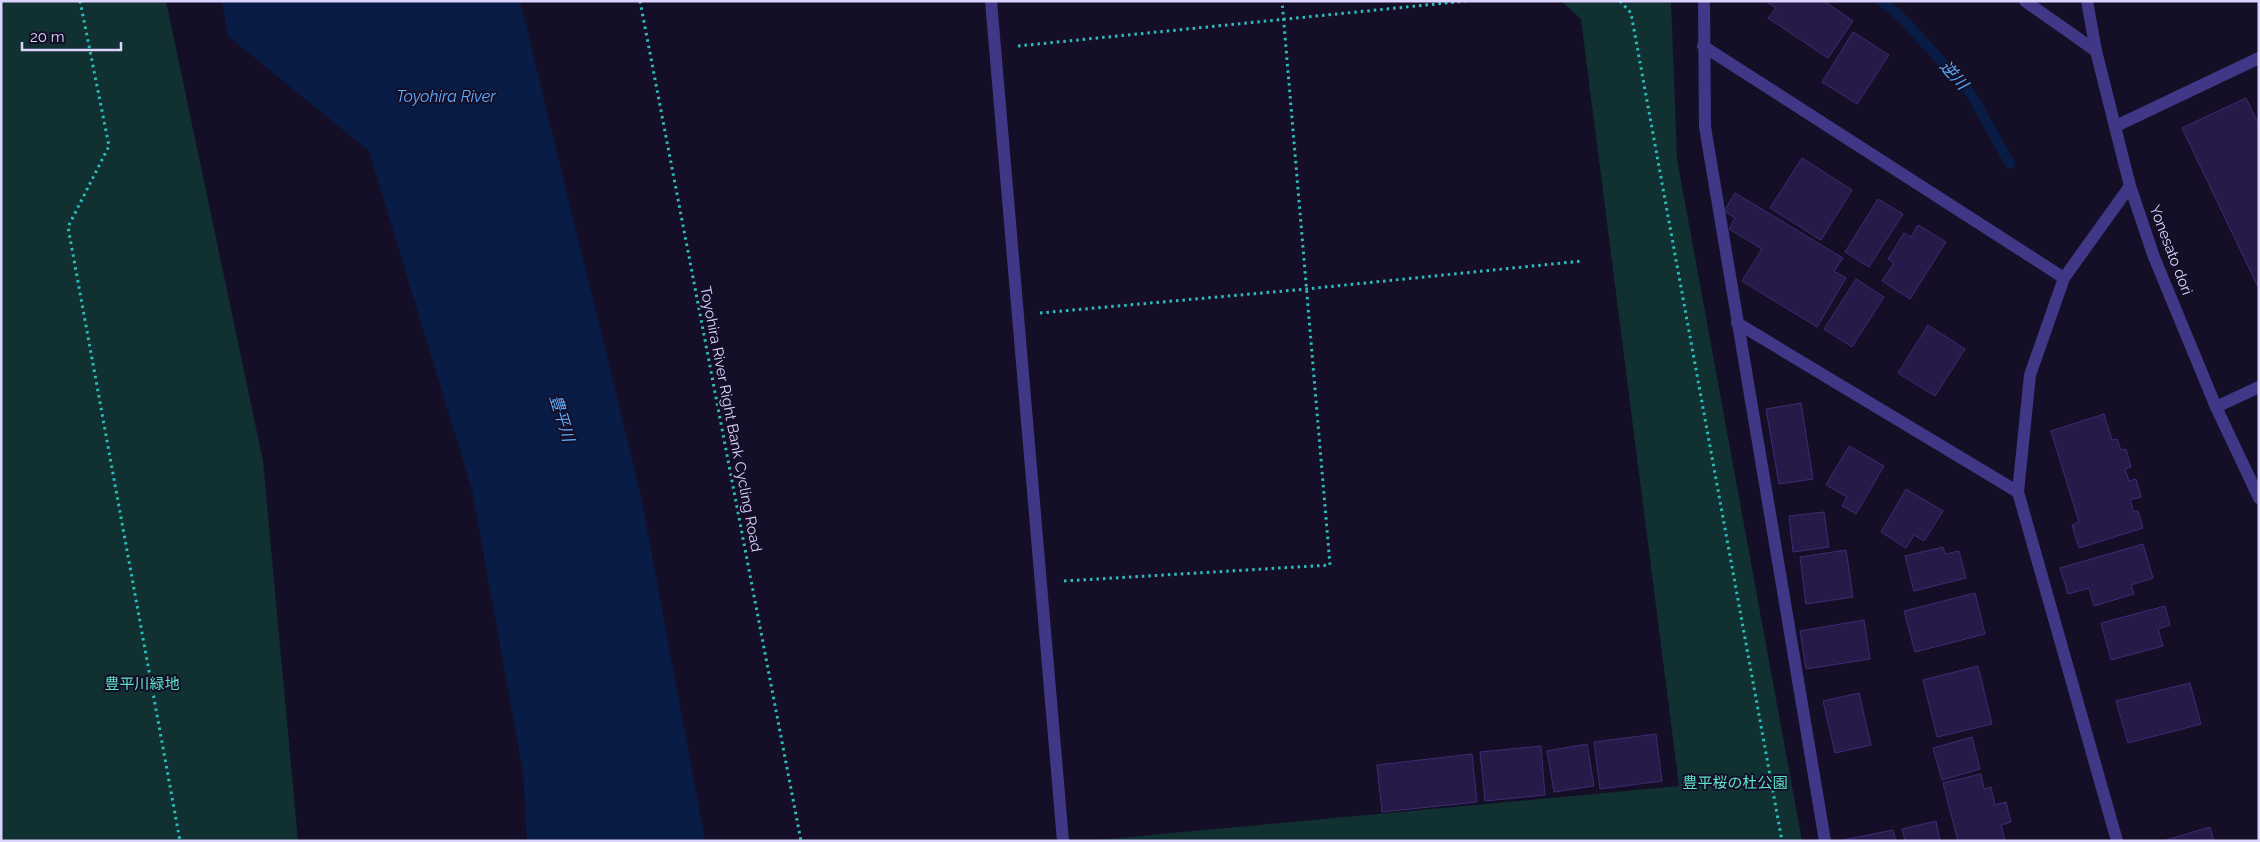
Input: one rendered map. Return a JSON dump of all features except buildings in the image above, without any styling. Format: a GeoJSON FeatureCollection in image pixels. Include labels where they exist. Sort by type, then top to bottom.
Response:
{"type":"FeatureCollection","features":[{"type":"Feature","properties":{"kind":"street"},"geometry":{"type":"LineString","coordinates":[[991,1],[1063,841]]}},
{"type":"Feature","properties":{"kind":"street"},"geometry":{"type":"LineString","coordinates":[[1704,1],[1705,127],[1825,841]]}},
{"type":"Feature","properties":{"kind":"street"},"geometry":{"type":"LineString","coordinates":[[2025,1],[2096,51]]}},
{"type":"Feature","properties":{"kind":"street","name":"Yonesato dori"},"geometry":{"type":"LineString","coordinates":[[2087,1],[2096,51],[2130,186],[2154,256],[2216,408],[2259,498]]}},
{"type":"Feature","properties":{"kind":"street"},"geometry":{"type":"LineString","coordinates":[[1703,46],[2064,278]]}},
{"type":"Feature","properties":{"kind":"street"},"geometry":{"type":"LineString","coordinates":[[2116,126],[2259,58]]}},
{"type":"Feature","properties":{"kind":"street"},"geometry":{"type":"LineString","coordinates":[[2117,841],[2018,492],[2030,375],[2064,278],[2130,186]]}},
{"type":"Feature","properties":{"kind":"street"},"geometry":{"type":"LineString","coordinates":[[1737,323],[2018,492]]}},
{"type":"Feature","properties":{"kind":"street"},"geometry":{"type":"LineString","coordinates":[[2216,408],[2259,387]]}},
{"type":"Feature","properties":{"kind":"path"},"geometry":{"type":"LineString","coordinates":[[80,1],[110,146],[68,227],[180,841]]}},
{"type":"Feature","properties":{"kind":"path","name":"Toyohira River Right Bank Cycling Road"},"geometry":{"type":"LineString","coordinates":[[640,1],[801,841]]}},
{"type":"Feature","properties":{"kind":"path"},"geometry":{"type":"LineString","coordinates":[[1041,583],[1330,565],[1282,1]]}},
{"type":"Feature","properties":{"kind":"path"},"geometry":{"type":"LineString","coordinates":[[995,48],[1466,1]]}},
{"type":"Feature","properties":{"kind":"path"},"geometry":{"type":"LineString","coordinates":[[1620,1],[1631,12],[1782,841]]}},
{"type":"Feature","properties":{"kind":"path"},"geometry":{"type":"LineString","coordinates":[[1018,315],[1306,289],[1582,261]]}},
{"type":"Feature","properties":{"kind":"green space","name":"豊平川緑地"},"geometry":{"type":"Polygon","coordinates":[[[1,1],[166,1],[263,461],[298,841],[1,841],[1,1]]]}},
{"type":"Feature","properties":{"kind":"green space","name":"豊平桜の杜公園"},"geometry":{"type":"Polygon","coordinates":[[[1561,1],[1671,1],[1677,159],[1802,841],[1087,841],[1679,786],[1581,19],[1561,1]]]}},
{"type":"Feature","properties":{"kind":"water","name":"Toyohira River"},"geometry":{"type":"Polygon","coordinates":[[[222,1],[520,1],[641,496],[705,841],[527,841],[523,772],[472,490],[369,151],[228,36],[222,1]]]}},
{"type":"Feature","properties":{"kind":"waterway","name":"逆川"},"geometry":{"type":"LineString","coordinates":[[1881,1],[1898,14],[1970,92],[2010,164]]}},
{"type":"Feature","properties":{"kind":"water label","name":"豊平川"},"geometry":{"type":"Point","coordinates":[562,418]}}]}
